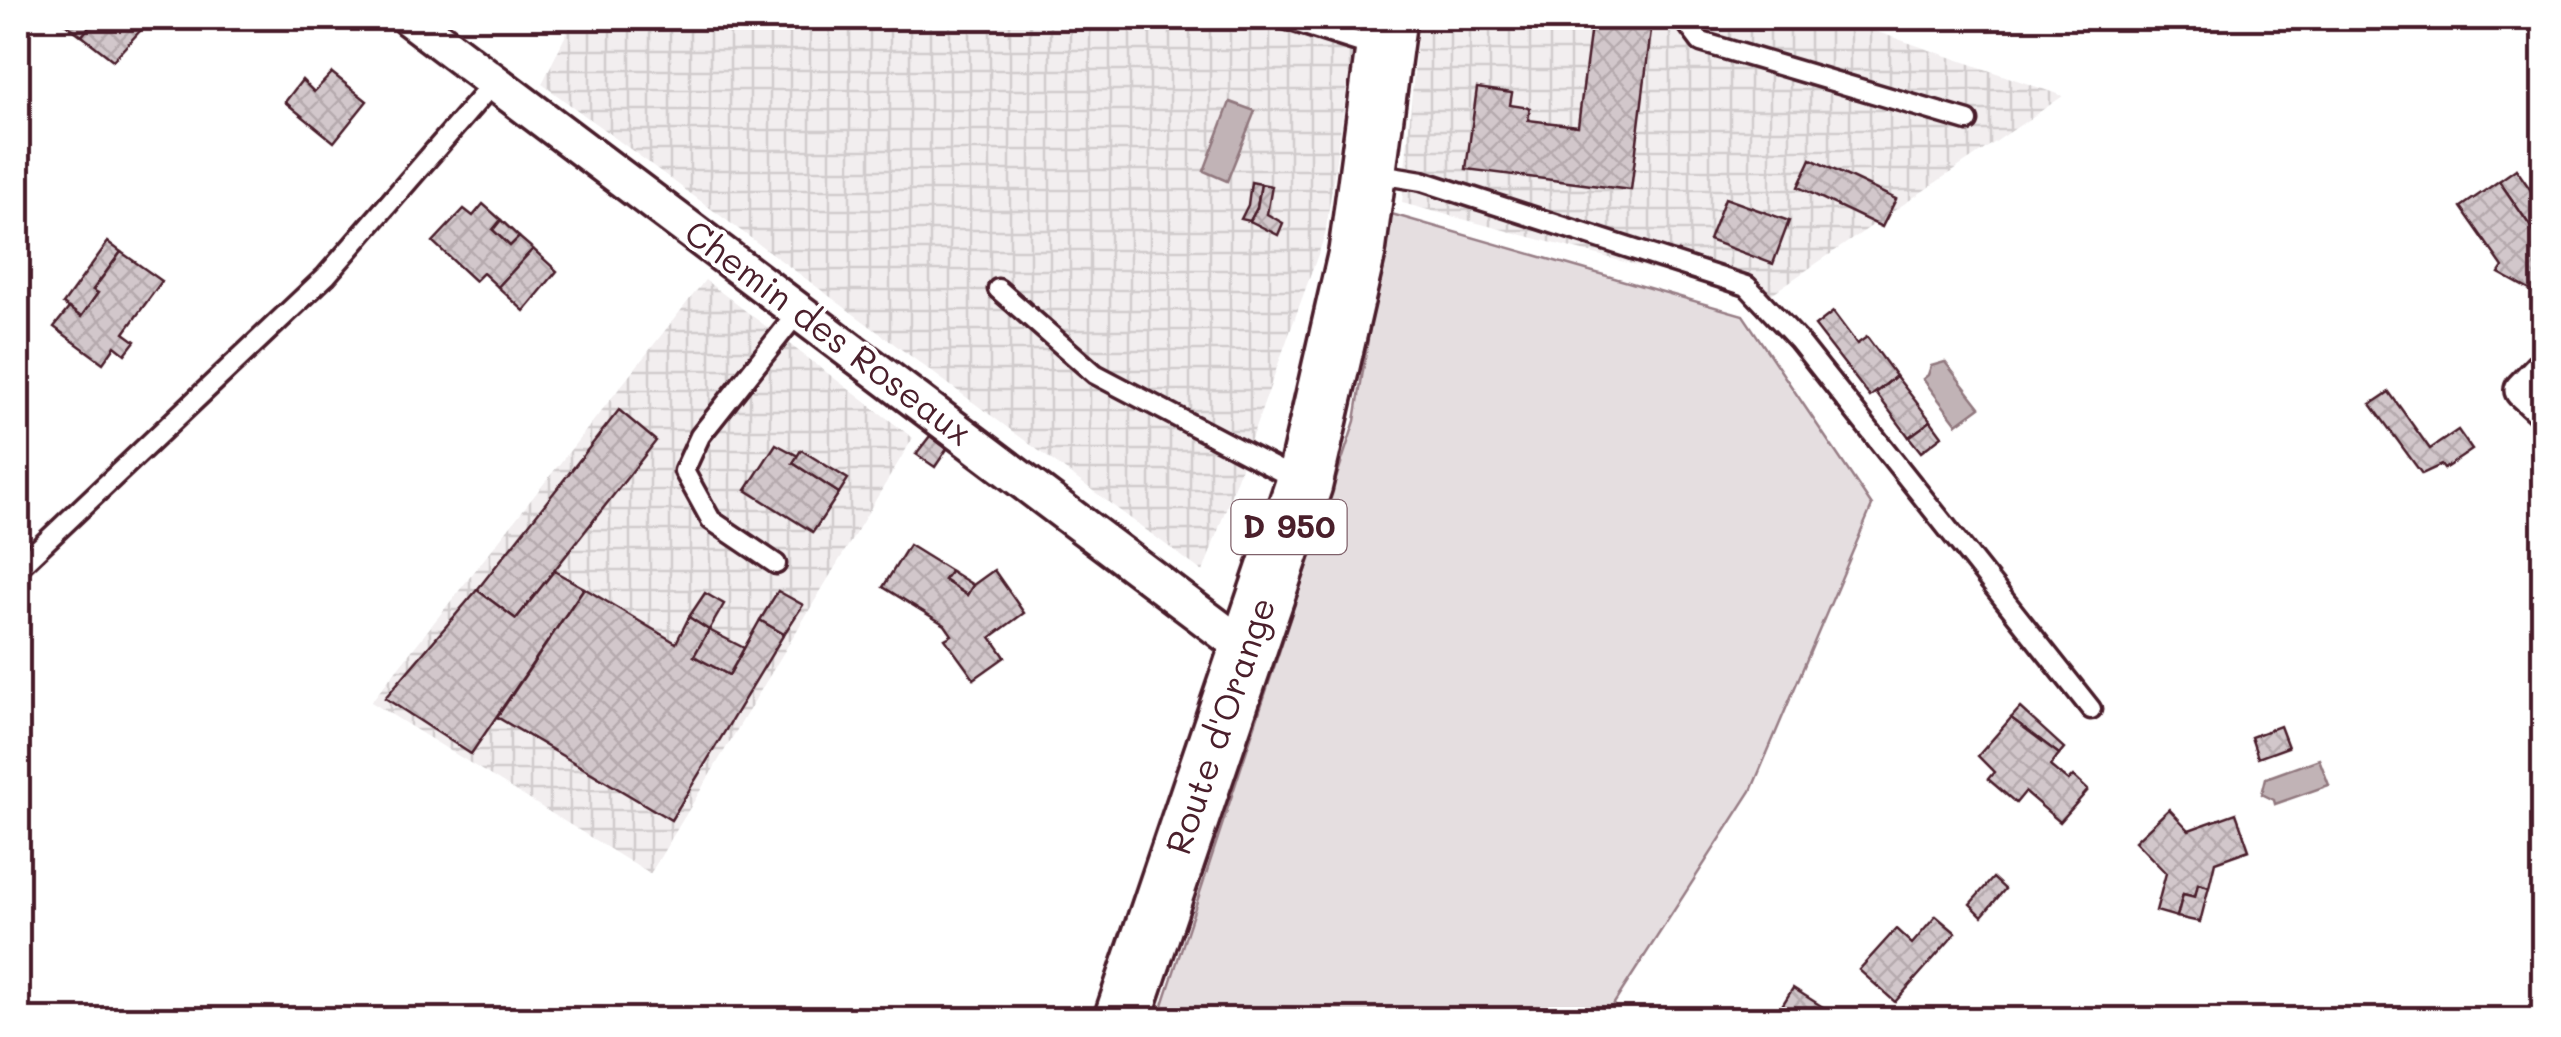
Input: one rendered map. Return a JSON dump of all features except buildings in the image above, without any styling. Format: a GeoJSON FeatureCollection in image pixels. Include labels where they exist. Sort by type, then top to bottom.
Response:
{"type":"FeatureCollection","features":[{"type":"Feature","properties":{"kind":"main road","name":"Route d'Orange"},"geometry":{"type":"LineString","coordinates":[[1122,1020],[1304,484],[1357,252],[1386,34]]}},
{"type":"Feature","properties":{"kind":"street","name":"Chemin des Roseaux"},"geometry":{"type":"LineString","coordinates":[[409,18],[1246,649]]}},
{"type":"Feature","properties":{"kind":"street"},"geometry":{"type":"LineString","coordinates":[[2544,368],[2523,390],[2544,409]]}},
{"type":"Feature","properties":{"kind":"lane"},"geometry":{"type":"LineString","coordinates":[[1282,18],[1386,34]]}},
{"type":"Feature","properties":{"kind":"lane"},"geometry":{"type":"LineString","coordinates":[[1683,18],[1701,42],[1968,121]]}},
{"type":"Feature","properties":{"kind":"lane"},"geometry":{"type":"LineString","coordinates":[[18,568],[326,276],[494,82]]}},
{"type":"Feature","properties":{"kind":"lane"},"geometry":{"type":"LineString","coordinates":[[1367,172],[1422,181],[1747,286],[1798,340],[2091,709]]}},
{"type":"Feature","properties":{"kind":"lane"},"geometry":{"type":"LineString","coordinates":[[998,289],[1095,374],[1304,484]]}},
{"type":"Feature","properties":{"kind":"lane"},"geometry":{"type":"LineString","coordinates":[[776,564],[711,520],[684,471],[700,436],[799,311]]}},
{"type":"Feature","properties":{"kind":"shaded area"},"geometry":{"type":"Polygon","coordinates":[[[574,18],[1357,18],[1325,235],[1203,572],[542,84],[574,18]]]}},
{"type":"Feature","properties":{"kind":"shaded area"},"geometry":{"type":"Polygon","coordinates":[[[1419,18],[1837,18],[2063,96],[1764,299],[1402,203],[1419,18]]]}},
{"type":"Feature","properties":{"kind":"shaded area"},"geometry":{"type":"Polygon","coordinates":[[[1230,102],[1255,111],[1227,181],[1204,171],[1230,102]]]}},
{"type":"Feature","properties":{"kind":"shaded area"},"geometry":{"type":"Polygon","coordinates":[[[1388,213],[1743,315],[1872,506],[1751,791],[1604,1019],[1158,1020],[1355,421],[1388,213]]]}},
{"type":"Feature","properties":{"kind":"shaded area"},"geometry":{"type":"Polygon","coordinates":[[[705,280],[913,438],[650,874],[371,702],[705,280]]]}},
{"type":"Feature","properties":{"kind":"shaded area"},"geometry":{"type":"Polygon","coordinates":[[[1945,362],[1980,407],[1957,424],[1923,379],[1931,366],[1945,362]]]}},
{"type":"Feature","properties":{"kind":"shaded area"},"geometry":{"type":"Polygon","coordinates":[[[2319,759],[2329,785],[2275,804],[2262,794],[2266,778],[2319,759]]]}}]}
